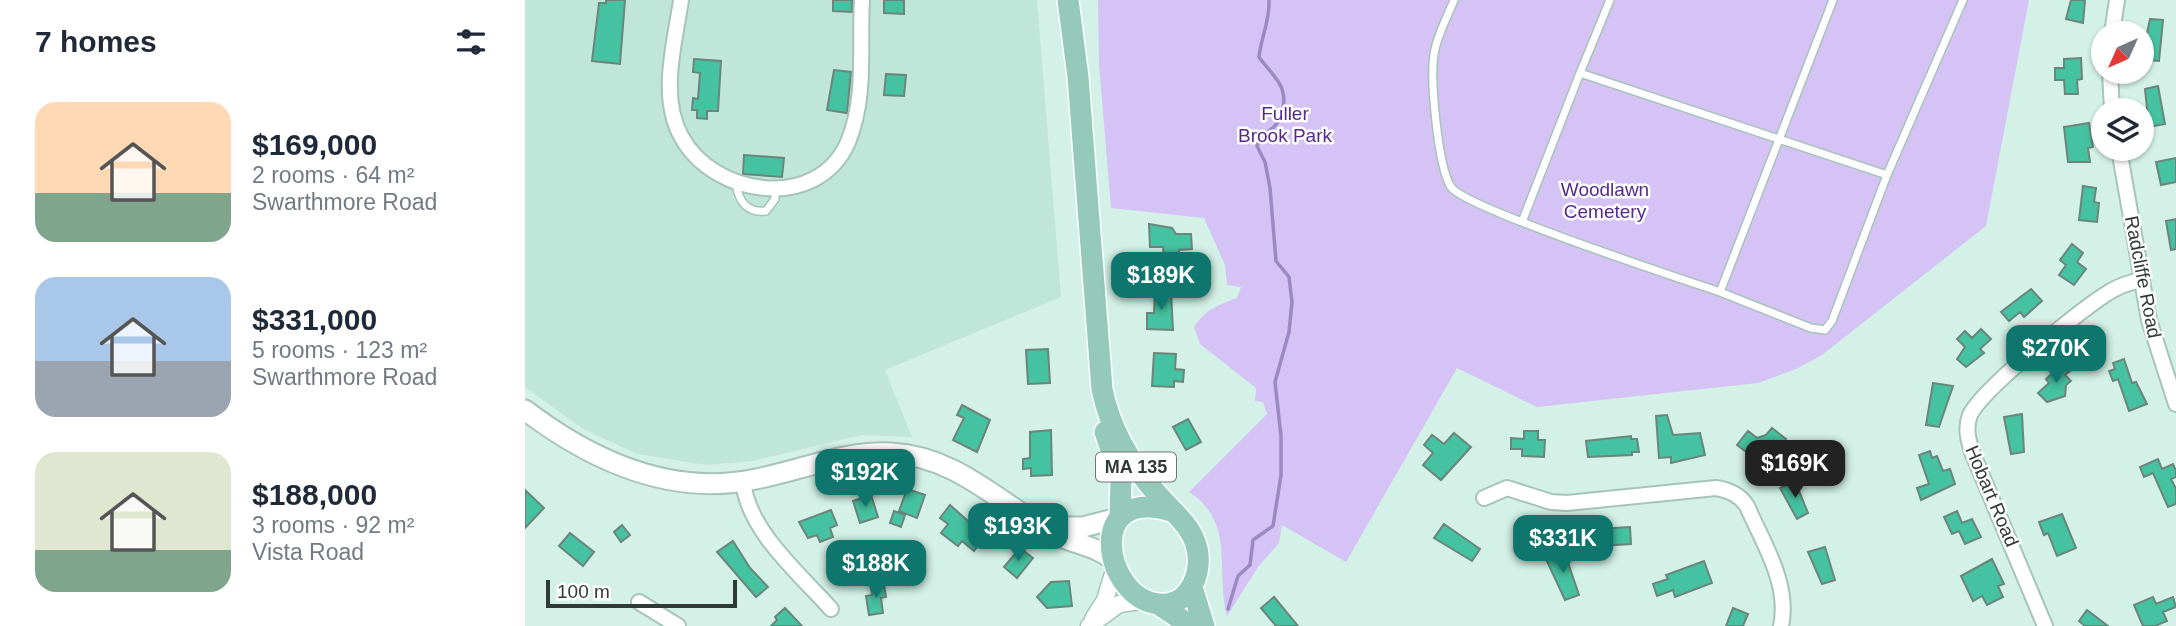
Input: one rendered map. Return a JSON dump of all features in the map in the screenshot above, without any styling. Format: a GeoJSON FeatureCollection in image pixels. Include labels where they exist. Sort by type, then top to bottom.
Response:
{"type":"FeatureCollection","features":[{"type":"Feature","properties":{"kind":"main road","name":"MA 135"},"geometry":{"type":"LineString","coordinates":[[1068,0],[1078,77],[1102,389],[1107,415],[1135,466],[1195,539],[1199,570],[1192,587],[1204,626]]}},
{"type":"Feature","properties":{"kind":"main road","name":"MA 135"},"geometry":{"type":"LineString","coordinates":[[1078,77],[1079,0]]}},
{"type":"Feature","properties":{"kind":"main road"},"geometry":{"type":"LineString","coordinates":[[525,410],[581,448],[626,469],[688,482],[743,482],[849,455],[909,455],[935,462],[969,477],[1059,537],[1092,546],[1114,563],[1128,585],[1191,626]]}},
{"type":"Feature","properties":{"kind":"main road","name":"MA 135"},"geometry":{"type":"LineString","coordinates":[[1107,415],[1105,431],[1121,478],[1119,516],[1112,528],[1114,563]]}},
{"type":"Feature","properties":{"kind":"main road"},"geometry":{"type":"LineString","coordinates":[[1039,526],[1083,527],[1146,506],[1174,512]]}},
{"type":"Feature","properties":{"kind":"main road"},"geometry":{"type":"LineString","coordinates":[[1153,602],[1177,599],[1192,587]]}},
{"type":"Feature","properties":{"kind":"street"},"geometry":{"type":"LineString","coordinates":[[681,0],[670,74],[672,107],[679,135],[694,157],[713,174],[736,184],[775,187],[799,187],[821,178],[847,144],[857,116],[863,52],[862,0]]}},
{"type":"Feature","properties":{"kind":"street"},"geometry":{"type":"LineString","coordinates":[[2114,21],[2117,0]]}},
{"type":"Feature","properties":{"kind":"street","name":"Radcliffe Road"},"geometry":{"type":"LineString","coordinates":[[2121,161],[2142,281],[2158,353],[2176,404]]}},
{"type":"Feature","properties":{"kind":"street","name":"Hobart Road"},"geometry":{"type":"LineString","coordinates":[[2045,626],[1972,452],[1967,434],[1969,418],[1995,384],[2099,299],[2120,286],[2142,281]]}},
{"type":"Feature","properties":{"kind":"street"},"geometry":{"type":"LineString","coordinates":[[743,482],[748,505],[763,531],[831,610]]}},
{"type":"Feature","properties":{"kind":"street"},"geometry":{"type":"LineString","coordinates":[[1484,498],[1507,488],[1559,503],[1716,488],[1734,493],[1747,506],[1778,577],[1783,602],[1781,626]]}},
{"type":"Feature","properties":{"kind":"street"},"geometry":{"type":"LineString","coordinates":[[1089,626],[1105,600],[1114,563]]}},
{"type":"Feature","properties":{"kind":"street"},"geometry":{"type":"LineString","coordinates":[[639,602],[678,626]]}},
{"type":"Feature","properties":{"kind":"street"},"geometry":{"type":"LineString","coordinates":[[1089,626],[1119,604],[1153,602]]}},
{"type":"Feature","properties":{"kind":"lane"},"geometry":{"type":"LineString","coordinates":[[1454,0],[1433,56],[1442,162],[1452,188],[1462,197],[1522,222],[1720,292],[1811,328],[1825,330],[1832,321],[1888,175],[1963,0]]}},
{"type":"Feature","properties":{"kind":"lane"},"geometry":{"type":"LineString","coordinates":[[1522,222],[1610,0]]}},
{"type":"Feature","properties":{"kind":"lane"},"geometry":{"type":"LineString","coordinates":[[1720,292],[1833,0]]}},
{"type":"Feature","properties":{"kind":"lane"},"geometry":{"type":"LineString","coordinates":[[1580,73],[1888,175]]}},
{"type":"Feature","properties":{"kind":"lane"},"geometry":{"type":"LineString","coordinates":[[736,184],[743,205],[755,212],[766,211],[775,199],[775,187]]}},
{"type":"Feature","properties":{"kind":"shaded area"},"geometry":{"type":"Polygon","coordinates":[[[525,0],[1037,0],[1061,297],[885,370],[912,437],[862,435],[753,461],[706,465],[637,454],[583,429],[525,387],[525,0]]]}},
{"type":"Feature","properties":{"kind":"green space","name":"Woodlawn Cemetery"},"geometry":{"type":"Polygon","coordinates":[[[1098,0],[2029,0],[1986,226],[1822,355],[1796,369],[1758,383],[1537,407],[1457,368],[1346,562],[1282,525],[1279,543],[1258,567],[1227,616],[1219,532],[1204,504],[1189,492],[1267,414],[1263,402],[1255,401],[1256,388],[1200,344],[1194,327],[1213,308],[1237,298],[1241,287],[1227,285],[1225,265],[1204,218],[1111,208],[1099,64],[1098,0]]]}},
{"type":"Feature","properties":{"kind":"building"},"geometry":{"type":"Polygon","coordinates":[[[606,0],[625,0],[620,64],[592,61],[599,3],[606,3],[606,0]]]}},
{"type":"Feature","properties":{"kind":"building"},"geometry":{"type":"Polygon","coordinates":[[[833,0],[852,0],[852,12],[833,11],[833,0]]]}},
{"type":"Feature","properties":{"kind":"building"},"geometry":{"type":"Polygon","coordinates":[[[884,0],[904,0],[904,14],[884,13],[884,0]]]}},
{"type":"Feature","properties":{"kind":"building"},"geometry":{"type":"Polygon","coordinates":[[[2071,0],[2085,0],[2083,23],[2066,19],[2071,0]]]}},
{"type":"Feature","properties":{"kind":"building"},"geometry":{"type":"Polygon","coordinates":[[[2163,20],[2159,61],[2154,61],[2154,21],[2150,21],[2163,20]]]}},
{"type":"Feature","properties":{"kind":"building"},"geometry":{"type":"Polygon","coordinates":[[[2081,58],[2082,79],[2077,80],[2078,94],[2065,94],[2064,80],[2055,80],[2055,68],[2064,68],[2064,59],[2081,58]]]}},
{"type":"Feature","properties":{"kind":"building"},"geometry":{"type":"Polygon","coordinates":[[[694,59],[721,61],[718,111],[707,111],[707,119],[697,118],[697,110],[692,110],[693,98],[698,99],[700,73],[693,72],[694,59]]]}},
{"type":"Feature","properties":{"kind":"building"},"geometry":{"type":"Polygon","coordinates":[[[834,70],[851,72],[847,113],[827,110],[834,70]]]}},
{"type":"Feature","properties":{"kind":"building"},"geometry":{"type":"Polygon","coordinates":[[[886,74],[906,75],[904,96],[884,95],[886,74]]]}},
{"type":"Feature","properties":{"kind":"building"},"geometry":{"type":"Polygon","coordinates":[[[2158,86],[2165,124],[2154,126],[2154,98],[2146,98],[2145,89],[2158,86]]]}},
{"type":"Feature","properties":{"kind":"building"},"geometry":{"type":"Polygon","coordinates":[[[2089,123],[2090,162],[2068,162],[2064,127],[2089,123]]]}},
{"type":"Feature","properties":{"kind":"building"},"geometry":{"type":"Polygon","coordinates":[[[744,155],[784,158],[782,177],[743,174],[744,155]]]}},
{"type":"Feature","properties":{"kind":"building"},"geometry":{"type":"Polygon","coordinates":[[[2176,158],[2176,182],[2161,185],[2156,162],[2176,158]]]}},
{"type":"Feature","properties":{"kind":"building"},"geometry":{"type":"Polygon","coordinates":[[[2083,186],[2096,188],[2094,202],[2099,203],[2097,222],[2079,220],[2083,186]]]}},
{"type":"Feature","properties":{"kind":"building"},"geometry":{"type":"Polygon","coordinates":[[[2176,219],[2176,249],[2171,250],[2166,221],[2176,219]]]}},
{"type":"Feature","properties":{"kind":"building"},"geometry":{"type":"Polygon","coordinates":[[[1149,224],[1172,228],[1176,234],[1191,234],[1192,249],[1179,250],[1179,264],[1164,265],[1163,247],[1150,247],[1149,224]]]}},
{"type":"Feature","properties":{"kind":"building"},"geometry":{"type":"Polygon","coordinates":[[[2072,244],[2083,253],[2077,262],[2086,269],[2074,285],[2059,275],[2066,265],[2060,260],[2072,244]]]}},
{"type":"Feature","properties":{"kind":"building"},"geometry":{"type":"Polygon","coordinates":[[[2031,289],[2042,301],[2024,317],[2020,312],[2009,321],[2001,312],[2031,289]]]}},
{"type":"Feature","properties":{"kind":"building"},"geometry":{"type":"Polygon","coordinates":[[[1155,290],[1171,291],[1173,330],[1147,329],[1147,313],[1154,313],[1155,290]]]}},
{"type":"Feature","properties":{"kind":"building"},"geometry":{"type":"Polygon","coordinates":[[[1981,329],[1991,339],[1980,349],[1984,353],[1966,367],[1957,359],[1965,347],[1957,339],[1965,331],[1972,338],[1981,329]]]}},
{"type":"Feature","properties":{"kind":"building"},"geometry":{"type":"Polygon","coordinates":[[[1048,349],[1050,383],[1028,384],[1026,350],[1048,349]]]}},
{"type":"Feature","properties":{"kind":"building"},"geometry":{"type":"Polygon","coordinates":[[[1154,353],[1176,354],[1175,369],[1184,370],[1183,382],[1174,381],[1174,387],[1152,386],[1154,353]]]}},
{"type":"Feature","properties":{"kind":"building"},"geometry":{"type":"Polygon","coordinates":[[[2124,359],[2132,383],[2136,382],[2147,404],[2129,411],[2118,379],[2113,381],[2109,371],[2115,369],[2113,363],[2124,359]]]}},
{"type":"Feature","properties":{"kind":"building"},"geometry":{"type":"Polygon","coordinates":[[[2063,363],[2070,371],[2065,375],[2071,381],[2066,385],[2065,396],[2047,402],[2038,393],[2049,383],[2046,379],[2063,363]]]}},
{"type":"Feature","properties":{"kind":"building"},"geometry":{"type":"Polygon","coordinates":[[[1933,383],[1953,386],[1939,427],[1926,425],[1933,383]]]}},
{"type":"Feature","properties":{"kind":"building"},"geometry":{"type":"Polygon","coordinates":[[[962,405],[990,420],[977,452],[953,440],[964,418],[957,415],[962,405]]]}},
{"type":"Feature","properties":{"kind":"building"},"geometry":{"type":"Polygon","coordinates":[[[2022,414],[2024,452],[2011,454],[2004,417],[2022,414]]]}},
{"type":"Feature","properties":{"kind":"building"},"geometry":{"type":"Polygon","coordinates":[[[1667,415],[1673,435],[1700,433],[1705,455],[1671,463],[1671,457],[1659,458],[1656,416],[1667,415]]]}},
{"type":"Feature","properties":{"kind":"building"},"geometry":{"type":"Polygon","coordinates":[[[1188,419],[1201,442],[1186,450],[1173,427],[1188,419]]]}},
{"type":"Feature","properties":{"kind":"building"},"geometry":{"type":"Polygon","coordinates":[[[1772,428],[1786,439],[1768,463],[1759,455],[1756,459],[1737,445],[1748,431],[1757,438],[1766,435],[1772,428]]]}},
{"type":"Feature","properties":{"kind":"building"},"geometry":{"type":"Polygon","coordinates":[[[1051,430],[1052,475],[1031,476],[1031,468],[1023,469],[1023,459],[1030,458],[1030,432],[1051,430]]]}},
{"type":"Feature","properties":{"kind":"building"},"geometry":{"type":"Polygon","coordinates":[[[1524,431],[1538,431],[1538,440],[1545,440],[1544,457],[1522,456],[1522,449],[1511,449],[1511,438],[1524,439],[1524,431]]]}},
{"type":"Feature","properties":{"kind":"building"},"geometry":{"type":"Polygon","coordinates":[[[1454,433],[1471,447],[1441,480],[1423,465],[1433,453],[1424,445],[1432,435],[1444,444],[1454,433]]]}},
{"type":"Feature","properties":{"kind":"building"},"geometry":{"type":"Polygon","coordinates":[[[1631,436],[1631,439],[1637,439],[1639,452],[1632,452],[1632,455],[1588,457],[1586,441],[1631,436]]]}},
{"type":"Feature","properties":{"kind":"building"},"geometry":{"type":"Polygon","coordinates":[[[1930,451],[1932,458],[1937,456],[1943,471],[1950,469],[1955,484],[1921,500],[1917,488],[1929,484],[1919,455],[1930,451]]]}},
{"type":"Feature","properties":{"kind":"building"},"geometry":{"type":"Polygon","coordinates":[[[2158,459],[2162,469],[2173,464],[2176,471],[2176,477],[2171,479],[2176,489],[2176,504],[2168,507],[2153,473],[2144,477],[2140,467],[2158,459]]]}},
{"type":"Feature","properties":{"kind":"building"},"geometry":{"type":"Polygon","coordinates":[[[1795,481],[1808,513],[1797,519],[1780,488],[1795,481]]]}},
{"type":"Feature","properties":{"kind":"building"},"geometry":{"type":"Polygon","coordinates":[[[907,489],[925,495],[917,518],[899,511],[907,489]]]}},
{"type":"Feature","properties":{"kind":"building"},"geometry":{"type":"Polygon","coordinates":[[[525,490],[544,508],[525,528],[525,490]]]}},
{"type":"Feature","properties":{"kind":"building"},"geometry":{"type":"Polygon","coordinates":[[[871,495],[878,517],[860,523],[853,501],[871,495]]]}},
{"type":"Feature","properties":{"kind":"building"},"geometry":{"type":"Polygon","coordinates":[[[950,505],[985,536],[974,551],[962,541],[958,546],[941,533],[948,524],[940,518],[950,505]]]}},
{"type":"Feature","properties":{"kind":"building"},"geometry":{"type":"Polygon","coordinates":[[[831,510],[837,525],[830,528],[833,537],[820,542],[817,535],[808,538],[799,522],[831,510]]]}},
{"type":"Feature","properties":{"kind":"building"},"geometry":{"type":"Polygon","coordinates":[[[894,511],[905,515],[901,527],[890,523],[894,511]]]}},
{"type":"Feature","properties":{"kind":"building"},"geometry":{"type":"Polygon","coordinates":[[[1957,511],[1962,523],[1972,519],[1981,537],[1965,544],[1959,531],[1952,534],[1944,517],[1957,511]]]}},
{"type":"Feature","properties":{"kind":"building"},"geometry":{"type":"Polygon","coordinates":[[[2062,514],[2076,548],[2057,556],[2048,533],[2044,535],[2039,522],[2062,514]]]}},
{"type":"Feature","properties":{"kind":"building"},"geometry":{"type":"Polygon","coordinates":[[[1444,524],[1480,549],[1472,561],[1434,538],[1444,524]]]}},
{"type":"Feature","properties":{"kind":"building"},"geometry":{"type":"Polygon","coordinates":[[[622,525],[630,535],[621,542],[614,532],[622,525]]]}},
{"type":"Feature","properties":{"kind":"building"},"geometry":{"type":"Polygon","coordinates":[[[1630,527],[1631,544],[1600,546],[1598,529],[1630,527]]]}},
{"type":"Feature","properties":{"kind":"building"},"geometry":{"type":"Polygon","coordinates":[[[570,533],[594,552],[583,566],[559,546],[570,533]]]}},
{"type":"Feature","properties":{"kind":"building"},"geometry":{"type":"Polygon","coordinates":[[[733,541],[750,568],[768,587],[756,597],[717,552],[733,541]]]}},
{"type":"Feature","properties":{"kind":"building"},"geometry":{"type":"Polygon","coordinates":[[[1825,547],[1835,580],[1822,584],[1808,552],[1825,547]]]}},
{"type":"Feature","properties":{"kind":"building"},"geometry":{"type":"Polygon","coordinates":[[[1020,548],[1033,558],[1017,578],[1004,567],[1020,548]]]}},
{"type":"Feature","properties":{"kind":"building"},"geometry":{"type":"Polygon","coordinates":[[[1564,551],[1579,595],[1565,600],[1546,559],[1564,551]]]}},
{"type":"Feature","properties":{"kind":"building"},"geometry":{"type":"Polygon","coordinates":[[[840,554],[859,570],[849,583],[830,566],[840,554]]]}},
{"type":"Feature","properties":{"kind":"building"},"geometry":{"type":"Polygon","coordinates":[[[1992,559],[2004,584],[1998,586],[2003,597],[1987,605],[1982,596],[1973,601],[1961,576],[1992,559]]]}},
{"type":"Feature","properties":{"kind":"building"},"geometry":{"type":"Polygon","coordinates":[[[1704,561],[1712,583],[1675,597],[1673,590],[1657,596],[1653,584],[1668,579],[1666,575],[1704,561]]]}},
{"type":"Feature","properties":{"kind":"building"},"geometry":{"type":"Polygon","coordinates":[[[1069,581],[1072,606],[1047,608],[1037,597],[1051,582],[1069,581]]]}},
{"type":"Feature","properties":{"kind":"building"},"geometry":{"type":"Polygon","coordinates":[[[884,585],[886,597],[881,598],[883,613],[869,615],[866,596],[872,595],[871,587],[884,585]]]}},
{"type":"Feature","properties":{"kind":"building"},"geometry":{"type":"Polygon","coordinates":[[[1274,597],[1298,626],[1276,626],[1261,608],[1274,597]]]}},
{"type":"Feature","properties":{"kind":"building"},"geometry":{"type":"Polygon","coordinates":[[[2153,597],[2156,604],[2173,597],[2176,607],[2163,612],[2167,621],[2155,626],[2143,626],[2134,605],[2153,597]]]}},
{"type":"Feature","properties":{"kind":"building"},"geometry":{"type":"Polygon","coordinates":[[[785,608],[802,626],[771,626],[777,620],[775,617],[785,608]]]}},
{"type":"Feature","properties":{"kind":"building"},"geometry":{"type":"Polygon","coordinates":[[[1733,608],[1748,614],[1743,626],[1726,626],[1733,608]]]}},
{"type":"Feature","properties":{"kind":"building"},"geometry":{"type":"Polygon","coordinates":[[[2087,610],[2108,626],[2085,626],[2079,621],[2087,610]]]}},
{"type":"Feature","properties":{"kind":"waterway"},"geometry":{"type":"LineString","coordinates":[[1228,609],[1238,576],[1250,565],[1253,540],[1273,526],[1281,475],[1281,436],[1275,382],[1289,332],[1292,302],[1289,277],[1276,261],[1270,188],[1265,162],[1257,146],[1262,135],[1273,128],[1281,116],[1284,103],[1280,85],[1259,57],[1269,0]]}},
{"type":"Feature","properties":{"kind":"park label","name":"Fuller Brook Park"},"geometry":{"type":"Point","coordinates":[1285,124]}}]}
